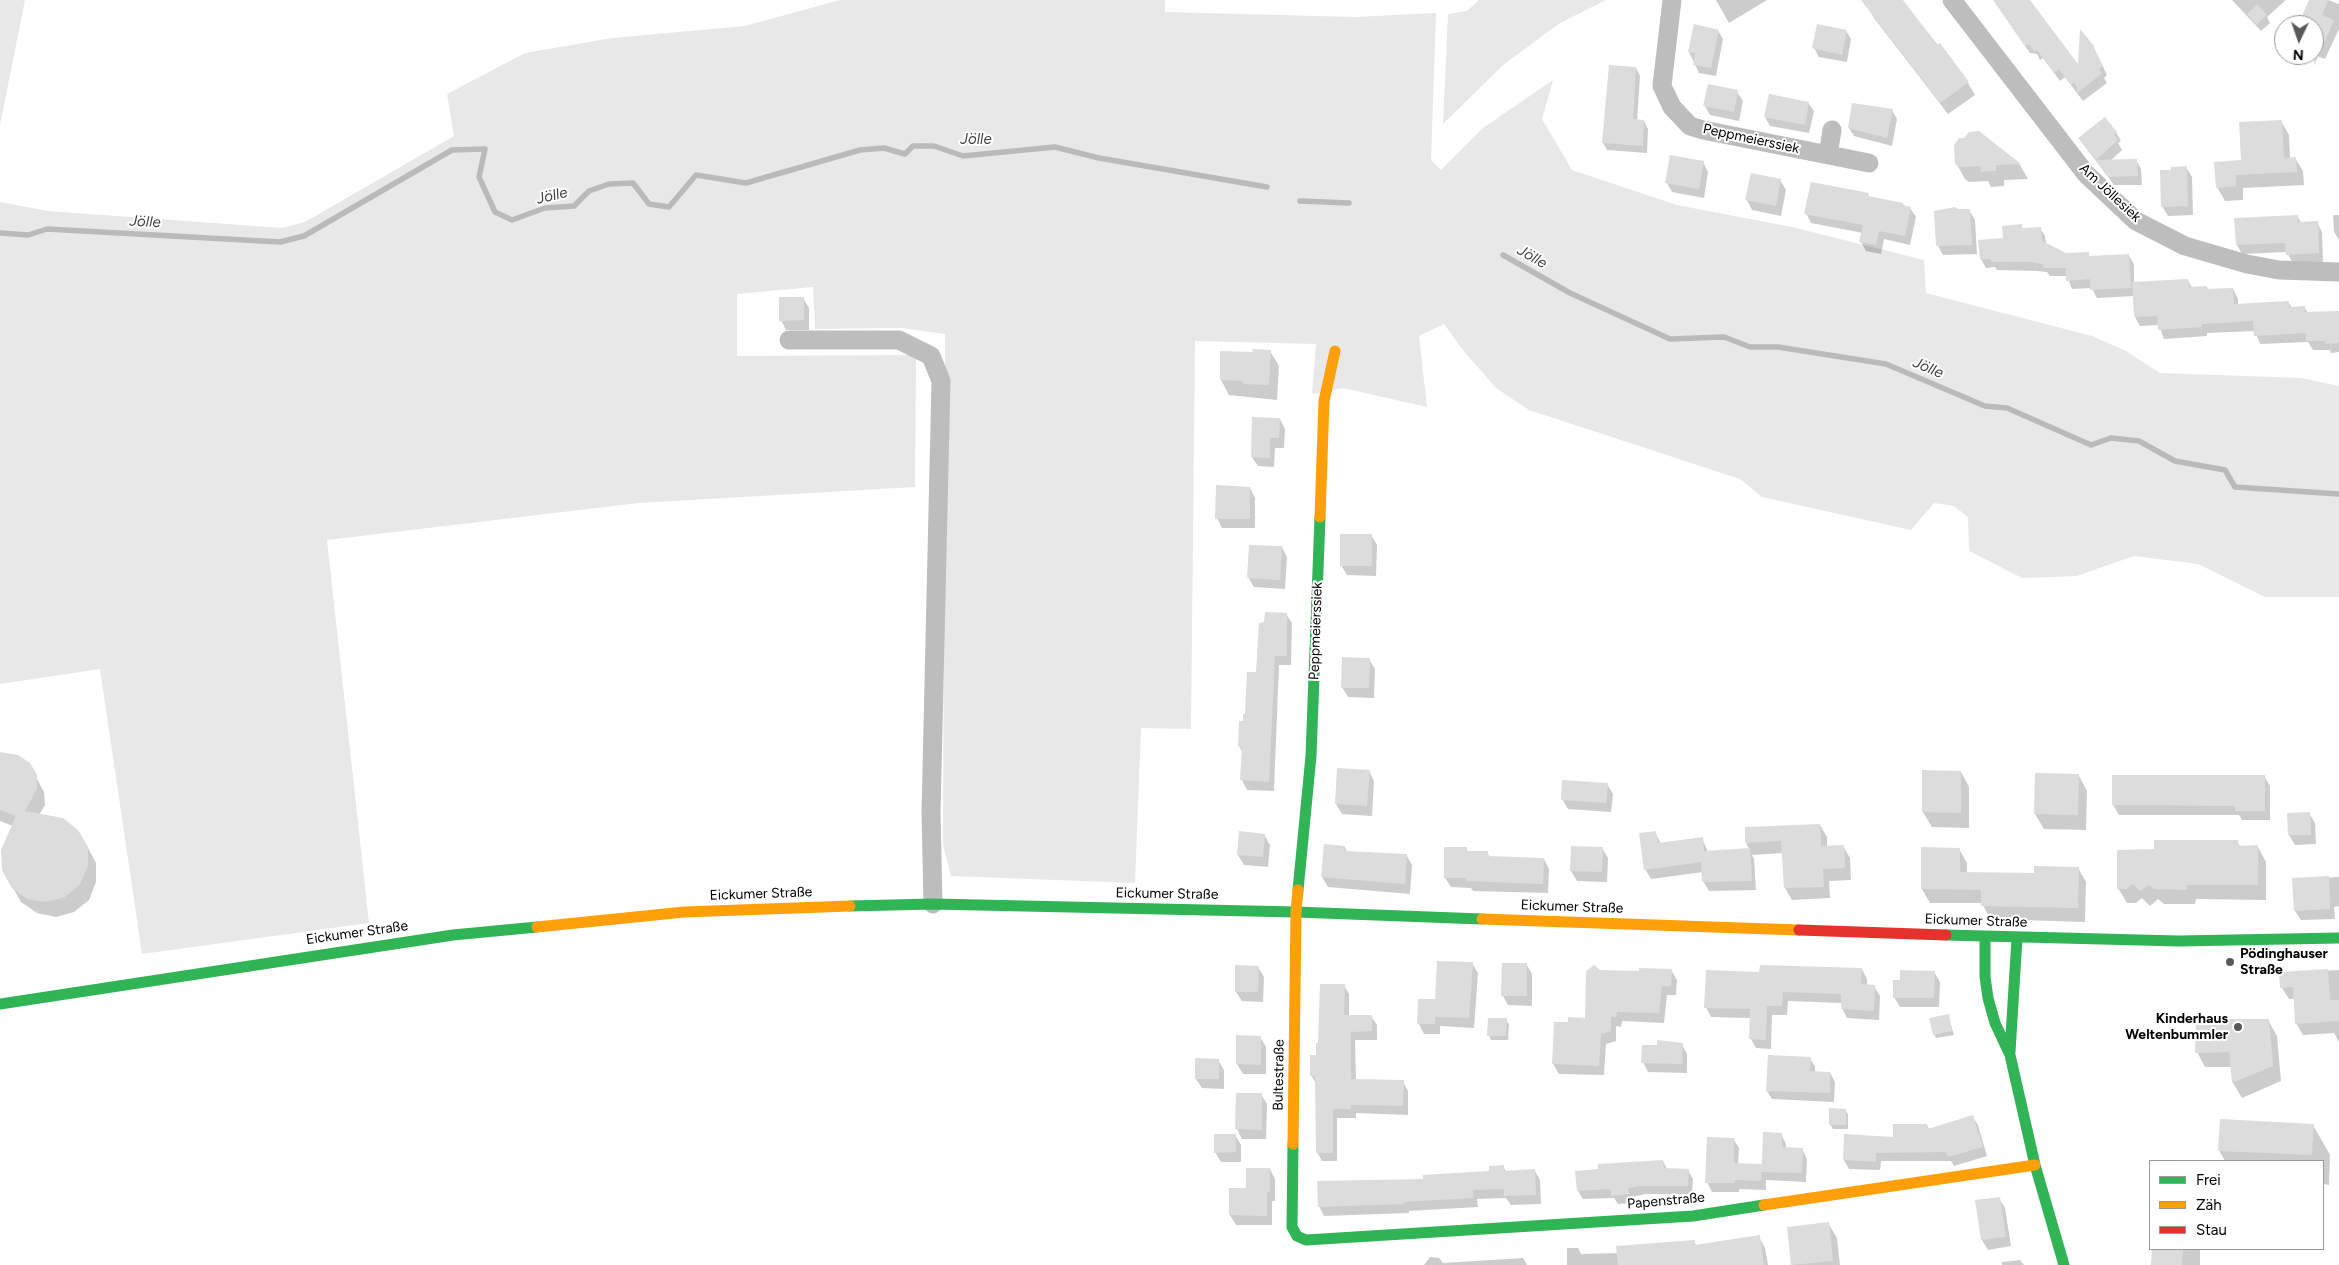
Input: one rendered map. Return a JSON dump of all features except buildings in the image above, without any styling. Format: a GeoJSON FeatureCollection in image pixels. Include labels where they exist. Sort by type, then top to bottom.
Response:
{"type":"FeatureCollection","features":[{"type":"Feature","properties":{"kind":"main road","name":"Peppmeierssiek"},"geometry":{"type":"LineString","coordinates":[[1296,912],[1311,756],[1324,401],[1335,351]]}},
{"type":"Feature","properties":{"kind":"main road","name":"Eickumer Straße"},"geometry":{"type":"LineString","coordinates":[[0,1004],[453,935],[684,912],[933,904],[1296,912],[2017,938],[2179,940],[2339,938]]}},
{"type":"Feature","properties":{"kind":"main road","name":"Bultestraße"},"geometry":{"type":"LineString","coordinates":[[1296,912],[1292,1227],[1297,1236]]}},
{"type":"Feature","properties":{"kind":"main road"},"geometry":{"type":"LineString","coordinates":[[1985,937],[1985,977],[1988,998],[1996,1023],[2010,1055],[2035,1165],[2064,1265]]}},
{"type":"Feature","properties":{"kind":"main road"},"geometry":{"type":"LineString","coordinates":[[2010,1055],[2017,938]]}},
{"type":"Feature","properties":{"kind":"main road","name":"Papenstraße"},"geometry":{"type":"LineString","coordinates":[[1297,1236],[1306,1240],[1693,1216],[2035,1165]]}},
{"type":"Feature","properties":{"kind":"street","name":"Peppmeierssiek"},"geometry":{"type":"LineString","coordinates":[[1672,0],[1662,86],[1672,107],[1690,126],[1869,163]]}},
{"type":"Feature","properties":{"kind":"street","name":"Am Jöllesiek"},"geometry":{"type":"LineString","coordinates":[[1952,0],[2086,174],[2136,221],[2185,246],[2247,264],[2287,270],[2339,272]]}},
{"type":"Feature","properties":{"kind":"street"},"geometry":{"type":"LineString","coordinates":[[1828,155],[1832,130]]}},
{"type":"Feature","properties":{"kind":"street"},"geometry":{"type":"LineString","coordinates":[[788,340],[899,340],[931,356],[941,381],[931,802],[933,904]]}},
{"type":"Feature","properties":{"kind":"shaded area"},"geometry":{"type":"Polygon","coordinates":[[[0,0],[25,0],[0,125],[0,0]]]}},
{"type":"Feature","properties":{"kind":"shaded area"},"geometry":{"type":"Polygon","coordinates":[[[840,0],[1165,0],[1165,12],[1355,17],[1436,13],[1431,160],[1441,170],[1483,128],[1553,80],[1542,119],[1572,170],[1677,205],[1792,227],[1924,260],[1926,293],[2092,336],[2126,351],[2160,373],[2301,378],[2339,386],[2339,597],[2265,597],[2198,564],[2134,556],[2077,576],[2022,578],[1969,551],[1968,517],[1954,506],[1934,503],[1911,530],[1762,497],[1740,479],[1529,410],[1496,388],[1462,349],[1444,324],[1419,336],[1427,407],[1343,388],[1312,394],[1316,344],[1195,341],[1191,729],[1141,728],[1135,883],[951,876],[943,845],[945,334],[901,328],[815,329],[813,287],[737,294],[737,356],[916,355],[915,487],[639,503],[327,540],[369,923],[142,954],[100,669],[0,684],[0,202],[48,211],[282,228],[305,222],[454,136],[447,94],[525,53],[612,38],[745,26],[840,0]]]}},
{"type":"Feature","properties":{"kind":"shaded area"},"geometry":{"type":"Polygon","coordinates":[[[1479,0],[1606,0],[1560,23],[1503,65],[1443,124],[1448,14],[1467,11],[1479,0]]]}},
{"type":"Feature","properties":{"kind":"waterway","name":"Jölle"},"geometry":{"type":"LineString","coordinates":[[0,233],[28,235],[47,229],[280,242],[304,236],[452,150],[485,149],[479,177],[495,212],[512,220],[545,208],[574,206],[589,191],[609,184],[633,183],[649,204],[669,207],[696,175],[746,183],[860,150],[884,148],[905,154],[913,146],[934,146],[963,156],[1055,147],[1099,158],[1267,187]]}},
{"type":"Feature","properties":{"kind":"waterway","name":"Jölle"},"geometry":{"type":"LineString","coordinates":[[1300,201],[1349,203]]}},
{"type":"Feature","properties":{"kind":"waterway","name":"Jölle"},"geometry":{"type":"LineString","coordinates":[[1503,255],[1570,293],[1670,339],[1724,337],[1750,347],[1778,347],[1886,364],[1985,406],[2007,408],[2091,445],[2111,438],[2139,441],[2175,461],[2225,470],[2235,487],[2339,494]]}},
{"type":"Feature","properties":{"kind":"traffic: fast"},"geometry":{"type":"LineString","coordinates":[[1298,890],[1311,756],[1320,517]]}},
{"type":"Feature","properties":{"kind":"traffic: fast"},"geometry":{"type":"LineString","coordinates":[[850,906],[933,904],[1296,912],[1482,919]]}},
{"type":"Feature","properties":{"kind":"traffic: fast"},"geometry":{"type":"LineString","coordinates":[[0,1004],[453,935],[537,927]]}},
{"type":"Feature","properties":{"kind":"traffic: fast"},"geometry":{"type":"LineString","coordinates":[[1946,935],[2179,941],[2339,938]]}},
{"type":"Feature","properties":{"kind":"traffic: fast"},"geometry":{"type":"LineString","coordinates":[[1985,937],[1985,977],[1988,998],[1995,1023],[2010,1055],[2035,1165],[2064,1265]]}},
{"type":"Feature","properties":{"kind":"traffic: fast"},"geometry":{"type":"LineString","coordinates":[[2010,1052],[2017,938]]}},
{"type":"Feature","properties":{"kind":"traffic: fast"},"geometry":{"type":"LineString","coordinates":[[1293,1144],[1292,1227],[1297,1236],[1306,1240],[1693,1216],[1764,1205]]}},
{"type":"Feature","properties":{"kind":"traffic: slow"},"geometry":{"type":"LineString","coordinates":[[1320,517],[1324,401],[1335,351]]}},
{"type":"Feature","properties":{"kind":"traffic: slow"},"geometry":{"type":"LineString","coordinates":[[1293,1144],[1296,912],[1298,890]]}},
{"type":"Feature","properties":{"kind":"traffic: slow"},"geometry":{"type":"LineString","coordinates":[[537,927],[684,912],[850,906]]}},
{"type":"Feature","properties":{"kind":"traffic: slow"},"geometry":{"type":"LineString","coordinates":[[1482,919],[1799,930]]}},
{"type":"Feature","properties":{"kind":"traffic: slow"},"geometry":{"type":"LineString","coordinates":[[1764,1205],[2035,1165]]}},
{"type":"Feature","properties":{"kind":"traffic: jam"},"geometry":{"type":"LineString","coordinates":[[1799,930],[1946,935]]}},
{"type":"Feature","properties":{"kind":"place","name":"Pödinghauser Straße"},"geometry":{"type":"Point","coordinates":[2230,962]}},
{"type":"Feature","properties":{"kind":"place","name":"Kinderhaus Weltenbummler"},"geometry":{"type":"Point","coordinates":[2238,1027]}}]}
